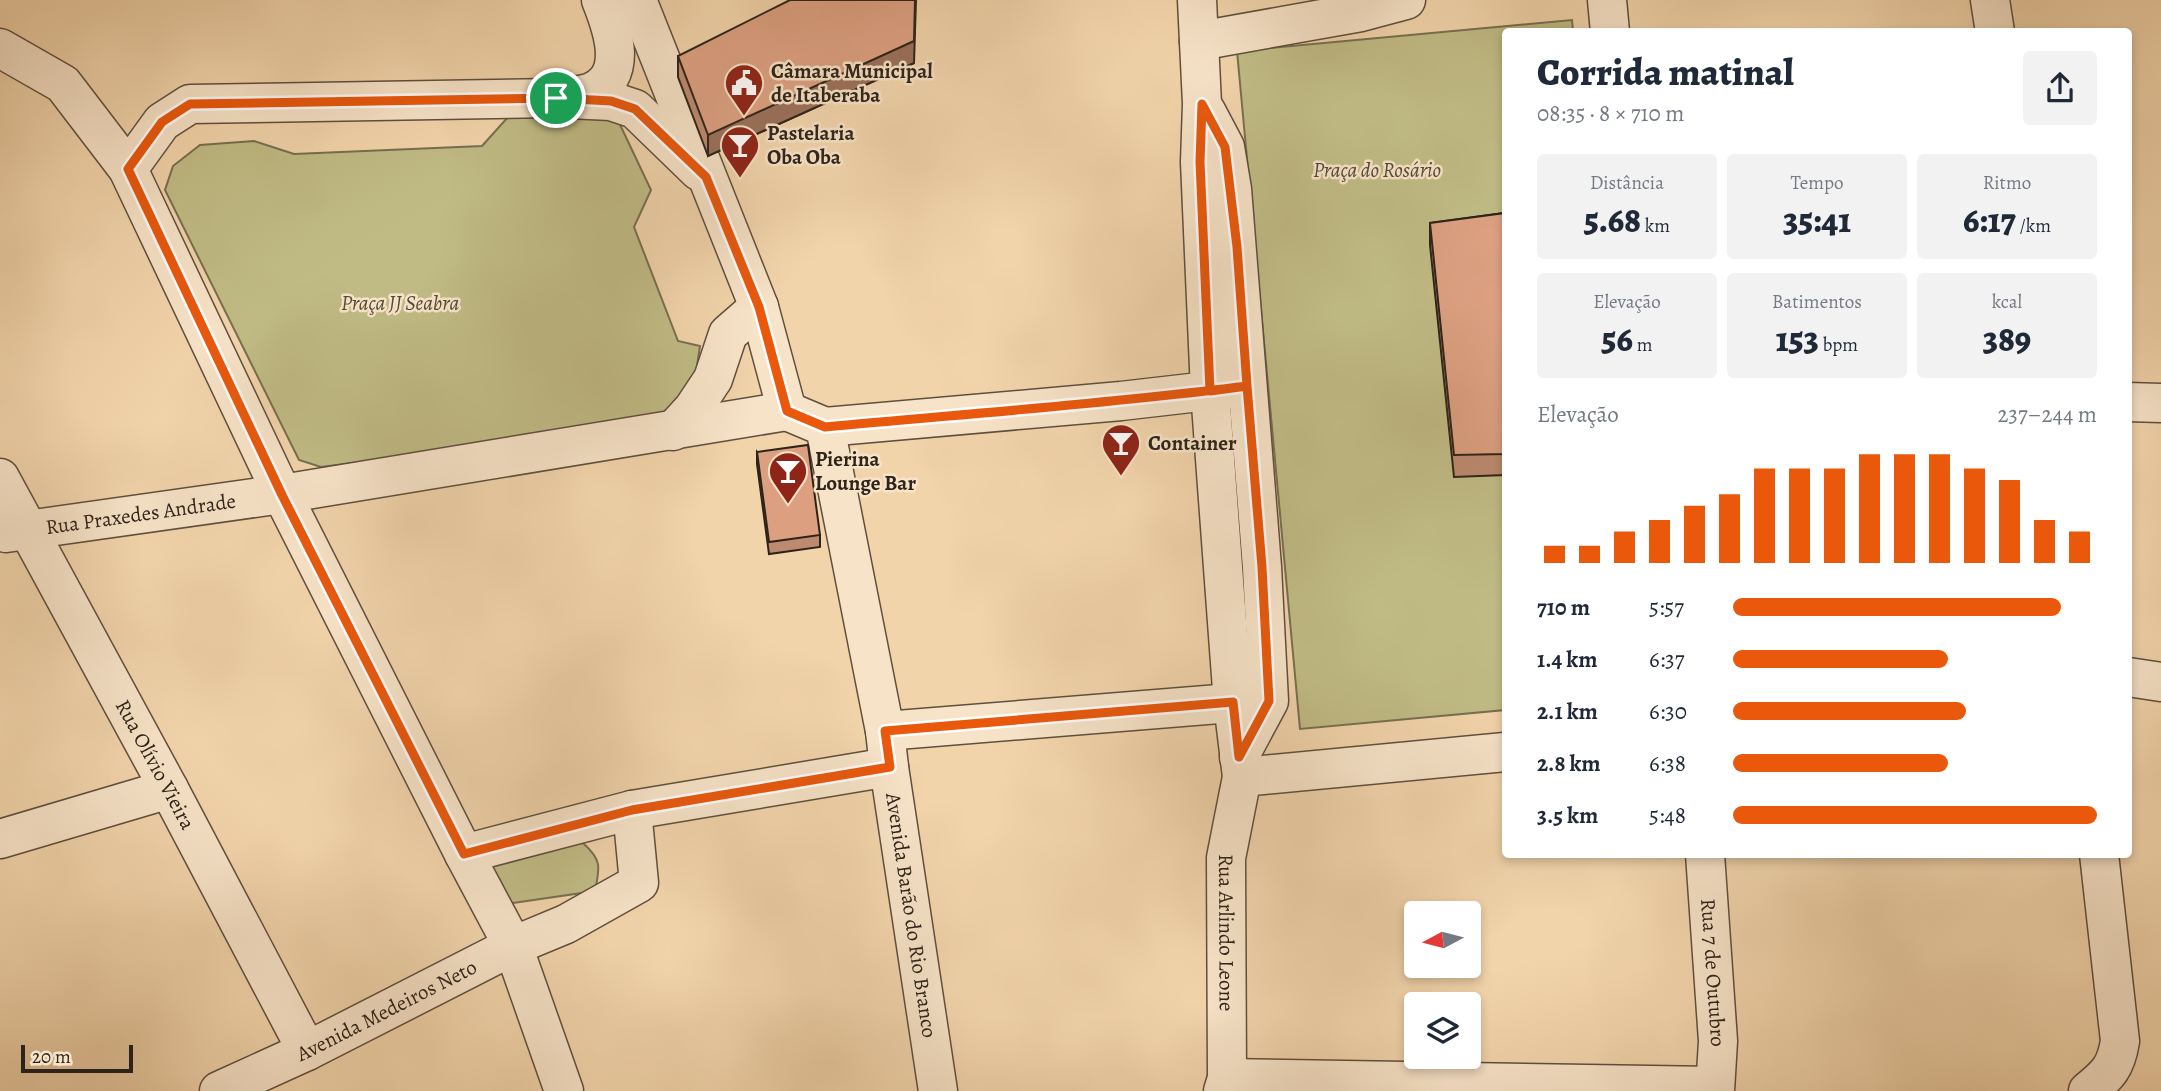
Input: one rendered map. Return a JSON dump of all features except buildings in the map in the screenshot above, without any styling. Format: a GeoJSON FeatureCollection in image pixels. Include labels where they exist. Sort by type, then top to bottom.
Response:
{"type":"FeatureCollection","features":[{"type":"Feature","properties":{"kind":"street"},"geometry":{"type":"LineString","coordinates":[[1197,0],[1202,104],[1225,147],[1237,247],[1228,389],[1262,567],[1251,701],[1241,767],[1502,752]]}},
{"type":"Feature","properties":{"kind":"street"},"geometry":{"type":"LineString","coordinates":[[1199,41],[1361,12],[1406,0]]}},
{"type":"Feature","properties":{"kind":"street"},"geometry":{"type":"LineString","coordinates":[[1607,0],[1610,28]]}},
{"type":"Feature","properties":{"kind":"street"},"geometry":{"type":"LineString","coordinates":[[1990,0],[1994,28]]}},
{"type":"Feature","properties":{"kind":"street"},"geometry":{"type":"LineString","coordinates":[[556,98],[588,93],[602,87],[614,72],[615,4]]}},
{"type":"Feature","properties":{"kind":"street"},"geometry":{"type":"LineString","coordinates":[[615,4],[706,177],[759,307],[787,411]]}},
{"type":"Feature","properties":{"kind":"street"},"geometry":{"type":"LineString","coordinates":[[1,52],[63,84],[128,169],[282,495],[513,946],[564,1091]]}},
{"type":"Feature","properties":{"kind":"street"},"geometry":{"type":"LineString","coordinates":[[128,169],[162,122],[190,104],[556,98],[611,101],[635,109],[706,177]]}},
{"type":"Feature","properties":{"kind":"street"},"geometry":{"type":"LineString","coordinates":[[673,431],[693,409],[713,379],[728,334],[759,307]]}},
{"type":"Feature","properties":{"kind":"street"},"geometry":{"type":"LineString","coordinates":[[282,495],[787,411],[825,427],[1228,389]]}},
{"type":"Feature","properties":{"kind":"street"},"geometry":{"type":"LineString","coordinates":[[2132,402],[2161,403]]}},
{"type":"Feature","properties":{"kind":"street","name":"Avenida Barão do Rio Branco"},"geometry":{"type":"LineString","coordinates":[[825,427],[887,749],[938,1091]]}},
{"type":"Feature","properties":{"kind":"street","name":"Rua Olívio Vieira"},"geometry":{"type":"LineString","coordinates":[[0,478],[14,532],[169,789],[307,1051]]}},
{"type":"Feature","properties":{"kind":"street","name":"Rua Praxedes Andrade"},"geometry":{"type":"LineString","coordinates":[[14,532],[282,495]]}},
{"type":"Feature","properties":{"kind":"street"},"geometry":{"type":"LineString","coordinates":[[2132,678],[2161,682]]}},
{"type":"Feature","properties":{"kind":"street"},"geometry":{"type":"LineString","coordinates":[[464,854],[632,810],[887,749],[1251,701]]}},
{"type":"Feature","properties":{"kind":"street","name":"Rua Arlindo Leone"},"geometry":{"type":"LineString","coordinates":[[1225,1084],[1226,858],[1241,767]]}},
{"type":"Feature","properties":{"kind":"street"},"geometry":{"type":"LineString","coordinates":[[0,839],[169,789]]}},
{"type":"Feature","properties":{"kind":"street","name":"Avenida Medeiros Neto"},"geometry":{"type":"LineString","coordinates":[[219,1091],[307,1051],[513,946],[566,925],[639,883],[632,810]]}},
{"type":"Feature","properties":{"kind":"street","name":"Rua 7 de Outubro"},"geometry":{"type":"LineString","coordinates":[[1705,858],[1718,1041],[1714,1088]]}},
{"type":"Feature","properties":{"kind":"street"},"geometry":{"type":"LineString","coordinates":[[2088,1091],[2107,1076],[2117,1058],[2120,1041],[2099,858]]}},
{"type":"Feature","properties":{"kind":"street"},"geometry":{"type":"LineString","coordinates":[[1225,1084],[1714,1088]]}},
{"type":"Feature","properties":{"kind":"green space","name":"Praça do Rosário"},"geometry":{"type":"Polygon","coordinates":[[[1572,20],[1573,28],[1502,28],[1502,710],[1300,729],[1237,51],[1572,20]]]}},
{"type":"Feature","properties":{"kind":"green space","name":"Praça JJ Seabra"},"geometry":{"type":"Polygon","coordinates":[[[614,112],[651,190],[634,227],[678,341],[700,346],[695,379],[666,424],[321,467],[299,460],[165,190],[173,166],[200,145],[254,141],[294,154],[482,146],[509,116],[614,112]]]}},
{"type":"Feature","properties":{"kind":"green space"},"geometry":{"type":"Polygon","coordinates":[[[583,843],[594,854],[598,864],[595,891],[513,903],[496,900],[488,870],[497,857],[583,843]]]}},
{"type":"Feature","properties":{"kind":"place","name":"Câmara Municipal de Itaberaba"},"geometry":{"type":"Point","coordinates":[744,117]}},
{"type":"Feature","properties":{"kind":"place","name":"Pastelaria Oba Oba"},"geometry":{"type":"Point","coordinates":[740,179]}},
{"type":"Feature","properties":{"kind":"place","name":"Container"},"geometry":{"type":"Point","coordinates":[1121,477]}},
{"type":"Feature","properties":{"kind":"place","name":"Pierina Lounge Bar"},"geometry":{"type":"Point","coordinates":[788,505]}},
{"type":"Feature","properties":{"kind":"route"},"geometry":{"type":"LineString","coordinates":[[556,98],[190,104],[162,122],[128,169],[282,495],[464,854],[632,810],[890,767],[885,731],[1233,702],[1239,757],[1269,701],[1262,567],[1247,386],[1210,391],[1200,162],[1202,104],[1225,147],[1237,247],[1247,386],[1210,391],[1121,401],[825,427],[787,411],[759,307],[706,177],[635,109],[611,101],[556,98]]}}]}
